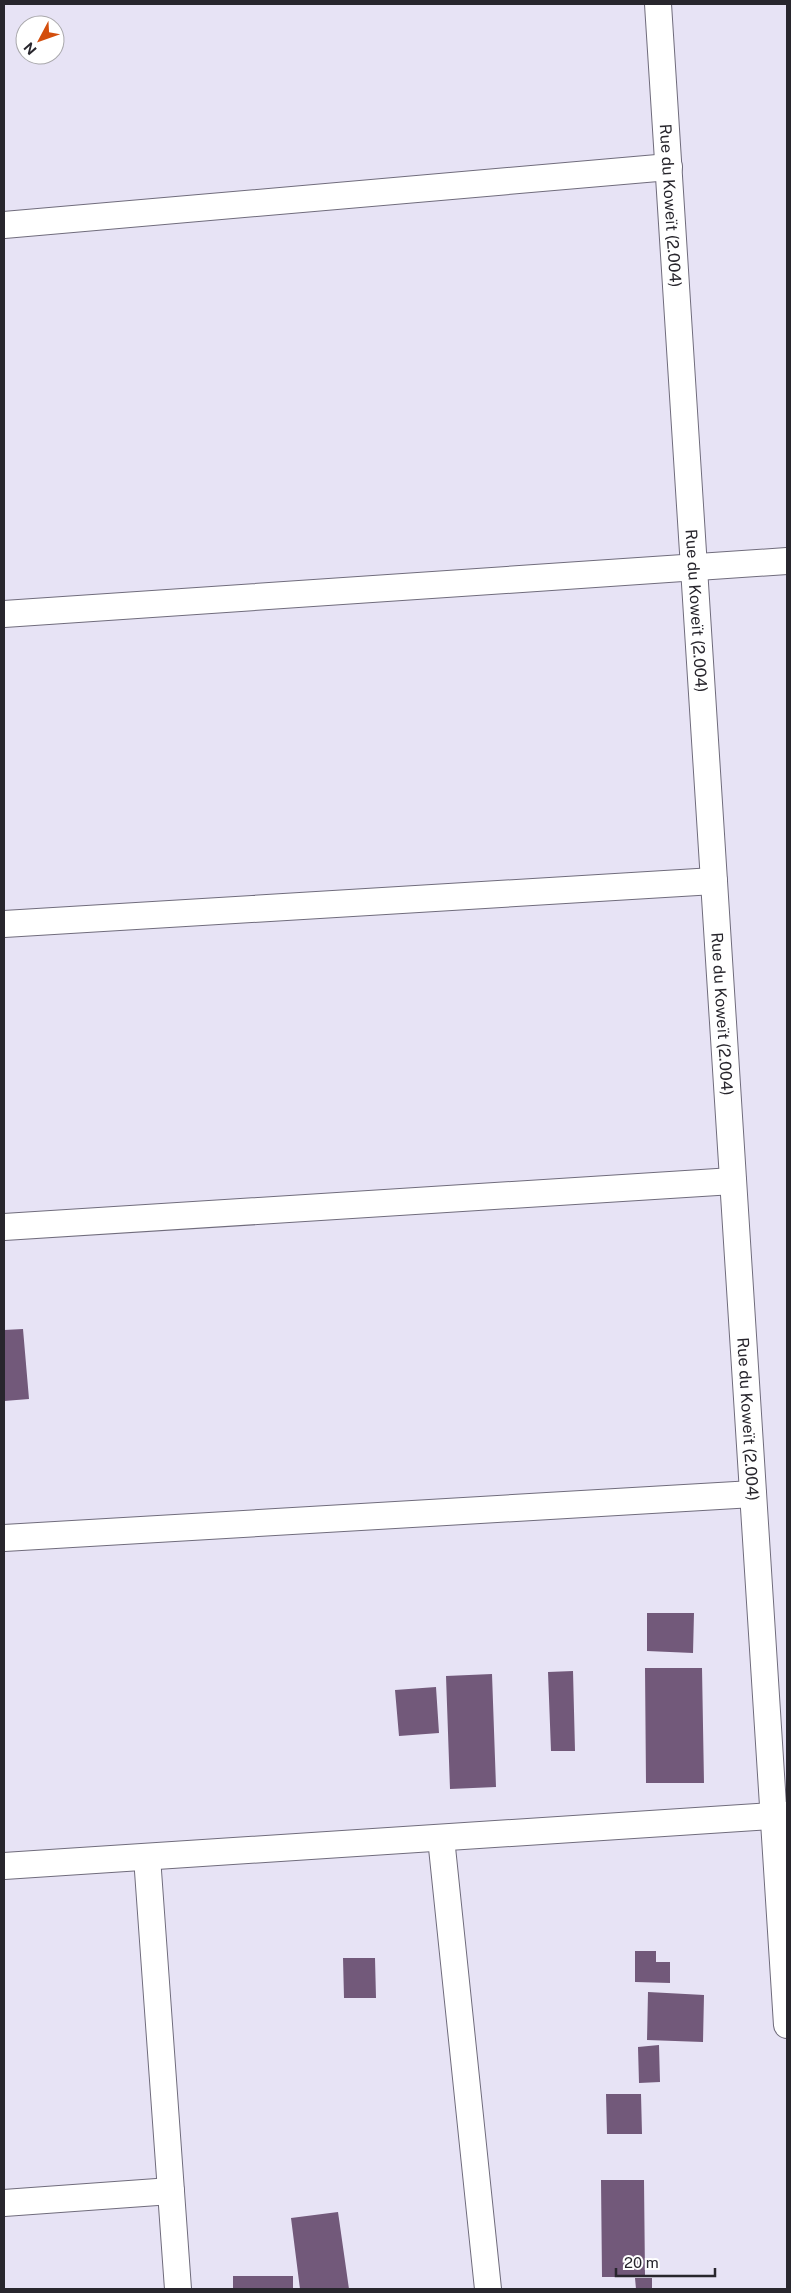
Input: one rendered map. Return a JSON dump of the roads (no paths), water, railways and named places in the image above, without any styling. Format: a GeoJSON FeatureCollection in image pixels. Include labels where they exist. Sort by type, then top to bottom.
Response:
{"type":"FeatureCollection","features":[{"type":"Feature","properties":{"kind":"street","name":"Rue du Koweït (2.004)"},"geometry":{"type":"LineString","coordinates":[[658,4],[753,1494],[781,1816],[787,2024]]}},
{"type":"Feature","properties":{"kind":"street"},"geometry":{"type":"LineString","coordinates":[[4,225],[668,167]]}},
{"type":"Feature","properties":{"kind":"street"},"geometry":{"type":"LineString","coordinates":[[4,614],[787,561]]}},
{"type":"Feature","properties":{"kind":"street"},"geometry":{"type":"LineString","coordinates":[[4,924],[714,882]]}},
{"type":"Feature","properties":{"kind":"street"},"geometry":{"type":"LineString","coordinates":[[4,1228],[733,1181]]}},
{"type":"Feature","properties":{"kind":"street"},"geometry":{"type":"LineString","coordinates":[[4,1538],[753,1494]]}},
{"type":"Feature","properties":{"kind":"street"},"geometry":{"type":"LineString","coordinates":[[4,1866],[781,1816]]}},
{"type":"Feature","properties":{"kind":"street"},"geometry":{"type":"LineString","coordinates":[[442,1838],[488,2289]]}},
{"type":"Feature","properties":{"kind":"street"},"geometry":{"type":"LineString","coordinates":[[147,1857],[178,2289]]}},
{"type":"Feature","properties":{"kind":"street"},"geometry":{"type":"LineString","coordinates":[[4,2203],[171,2190]]}}]}
